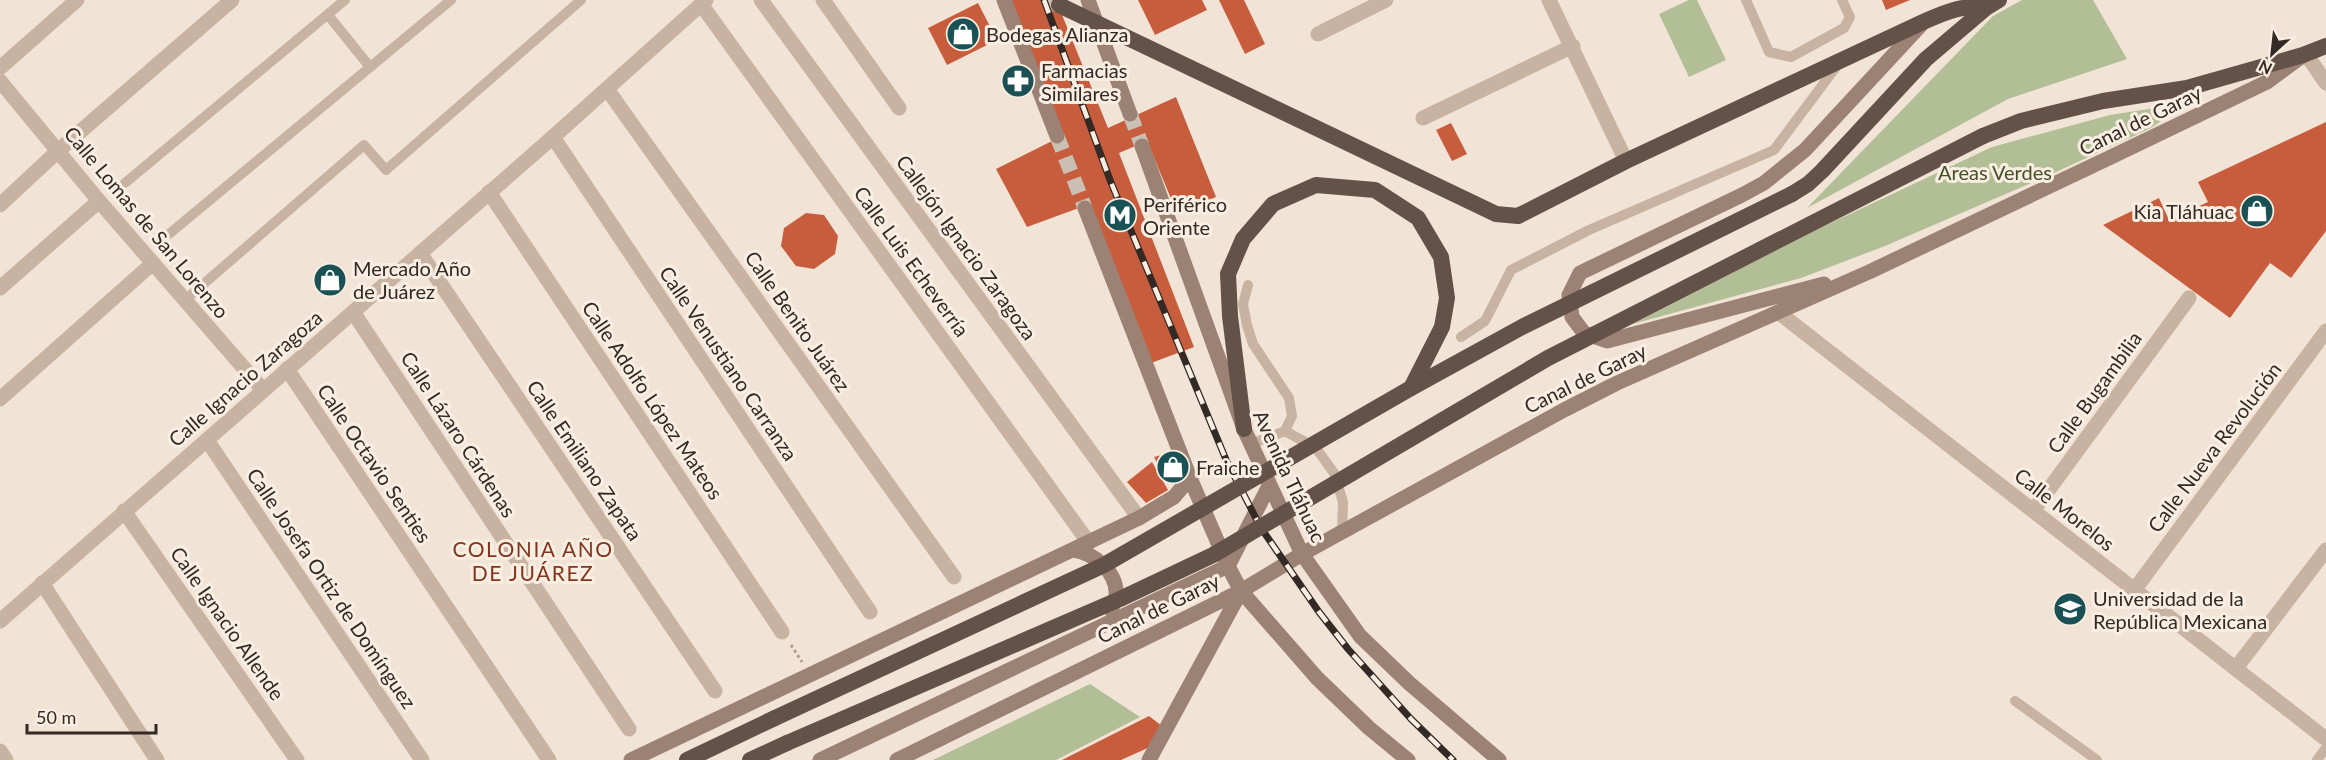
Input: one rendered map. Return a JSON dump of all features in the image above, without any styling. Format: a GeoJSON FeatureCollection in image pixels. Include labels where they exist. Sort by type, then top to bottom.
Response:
{"type":"FeatureCollection","features":[{"type":"Feature","properties":{"kind":"highway"},"geometry":{"type":"LineString","coordinates":[[1059,5],[1097,21],[1496,214],[1518,216],[1626,161],[1923,22],[1958,8],[1994,2]]}},
{"type":"Feature","properties":{"kind":"highway"},"geometry":{"type":"LineString","coordinates":[[687,760],[1104,565],[1411,388],[1522,327],[1792,194],[1809,184],[1822,171],[1926,59],[1994,2]]}},
{"type":"Feature","properties":{"kind":"highway","name":"Canal de Garay"},"geometry":{"type":"LineString","coordinates":[[750,760],[1120,599],[1213,555],[1548,358],[1983,136],[2021,121],[2103,101],[2187,88],[2305,55],[2326,46]]}},
{"type":"Feature","properties":{"kind":"highway"},"geometry":{"type":"LineString","coordinates":[[1247,436],[1230,315],[1228,274],[1243,239],[1273,204],[1316,185],[1375,190],[1418,218],[1441,257],[1447,298],[1442,327],[1411,388]]}},
{"type":"Feature","properties":{"kind":"main road"},"geometry":{"type":"LineString","coordinates":[[1004,0],[1057,136]]}},
{"type":"Feature","properties":{"kind":"main road"},"geometry":{"type":"LineString","coordinates":[[1088,0],[1130,114]]}},
{"type":"Feature","properties":{"kind":"main road"},"geometry":{"type":"LineString","coordinates":[[1869,272],[1607,341],[1584,333],[1572,317],[1569,295],[1580,273],[1743,195],[1784,167],[1804,150],[1923,22]]}},
{"type":"Feature","properties":{"kind":"main road","name":"Canal de Garay"},"geometry":{"type":"LineString","coordinates":[[897,760],[1241,591],[1302,554],[1617,383],[1869,272],[2267,82],[2305,55]]}},
{"type":"Feature","properties":{"kind":"main road","name":"Avenida Tláhuac"},"geometry":{"type":"LineString","coordinates":[[1142,146],[1247,436],[1302,554],[1360,636],[1409,683],[1499,760]]}},
{"type":"Feature","properties":{"kind":"main road"},"geometry":{"type":"LineString","coordinates":[[1085,208],[1190,478],[1241,591],[1317,678],[1369,728],[1408,760]]}},
{"type":"Feature","properties":{"kind":"main road"},"geometry":{"type":"LineString","coordinates":[[631,760],[1139,518],[1174,497],[1190,478]]}},
{"type":"Feature","properties":{"kind":"main road"},"geometry":{"type":"LineString","coordinates":[[820,760],[1228,566],[1269,486]]}},
{"type":"Feature","properties":{"kind":"main road"},"geometry":{"type":"LineString","coordinates":[[1072,550],[1092,556],[1108,571],[1111,578],[1116,596],[1102,626]]}},
{"type":"Feature","properties":{"kind":"main road"},"geometry":{"type":"LineString","coordinates":[[1149,760],[1241,591]]}},
{"type":"Feature","properties":{"kind":"street"},"geometry":{"type":"LineString","coordinates":[[0,68],[77,0]]}},
{"type":"Feature","properties":{"kind":"street"},"geometry":{"type":"LineString","coordinates":[[0,205],[59,150],[232,0]]}},
{"type":"Feature","properties":{"kind":"street","name":"Callejón Ignacio Zaragoza"},"geometry":{"type":"LineString","coordinates":[[761,0],[1139,518]]}},
{"type":"Feature","properties":{"kind":"street"},"geometry":{"type":"LineString","coordinates":[[823,0],[900,108]]}},
{"type":"Feature","properties":{"kind":"street"},"geometry":{"type":"LineString","coordinates":[[1318,34],[1386,0]]}},
{"type":"Feature","properties":{"kind":"street"},"geometry":{"type":"LineString","coordinates":[[1549,0],[1573,46],[1626,161]]}},
{"type":"Feature","properties":{"kind":"street","name":"Calle Ignacio Zaragoza"},"geometry":{"type":"LineString","coordinates":[[0,621],[704,2]]}},
{"type":"Feature","properties":{"kind":"street","name":"Calle Luis Echeverría"},"geometry":{"type":"LineString","coordinates":[[704,2],[1089,543]]}},
{"type":"Feature","properties":{"kind":"street"},"geometry":{"type":"LineString","coordinates":[[1423,118],[1573,46]]}},
{"type":"Feature","properties":{"kind":"street"},"geometry":{"type":"LineString","coordinates":[[2305,55],[2326,83]]}},
{"type":"Feature","properties":{"kind":"street","name":"Calle Lomas de San Lorenzo"},"geometry":{"type":"LineString","coordinates":[[0,81],[99,201],[263,390]]}},
{"type":"Feature","properties":{"kind":"street","name":"Calle Benito Juárez"},"geometry":{"type":"LineString","coordinates":[[607,89],[954,577]]}},
{"type":"Feature","properties":{"kind":"street","name":"Calle Venustiano Carranza"},"geometry":{"type":"LineString","coordinates":[[553,137],[870,612]]}},
{"type":"Feature","properties":{"kind":"street","name":"Calle Adolfo López Mateos"},"geometry":{"type":"LineString","coordinates":[[489,192],[782,632]]}},
{"type":"Feature","properties":{"kind":"street"},"geometry":{"type":"LineString","coordinates":[[0,288],[99,201]]}},
{"type":"Feature","properties":{"kind":"street","name":"Calle Emiliano Zapata"},"geometry":{"type":"LineString","coordinates":[[420,253],[715,691]]}},
{"type":"Feature","properties":{"kind":"street"},"geometry":{"type":"LineString","coordinates":[[0,399],[153,263]]}},
{"type":"Feature","properties":{"kind":"street","name":"Calle Bugambilia"},"geometry":{"type":"LineString","coordinates":[[2033,511],[2189,298]]}},
{"type":"Feature","properties":{"kind":"street","name":"Calle Lázaro Cárdenas"},"geometry":{"type":"LineString","coordinates":[[353,312],[629,729]]}},
{"type":"Feature","properties":{"kind":"street","name":"Calle Morelos"},"geometry":{"type":"LineString","coordinates":[[1778,312],[2326,739]]}},
{"type":"Feature","properties":{"kind":"street","name":"Calle Nueva Revolución"},"geometry":{"type":"LineString","coordinates":[[2135,589],[2326,331]]}},
{"type":"Feature","properties":{"kind":"street","name":"Calle Octavio Senties"},"geometry":{"type":"LineString","coordinates":[[287,369],[549,760]]}},
{"type":"Feature","properties":{"kind":"street","name":"Calle Josefa Ortiz de Domínguez"},"geometry":{"type":"LineString","coordinates":[[207,440],[422,760]]}},
{"type":"Feature","properties":{"kind":"street","name":"Calle Ignacio Allende"},"geometry":{"type":"LineString","coordinates":[[124,511],[297,760]]}},
{"type":"Feature","properties":{"kind":"street"},"geometry":{"type":"LineString","coordinates":[[2236,668],[2326,550]]}},
{"type":"Feature","properties":{"kind":"street"},"geometry":{"type":"LineString","coordinates":[[42,583],[157,760]]}},
{"type":"Feature","properties":{"kind":"street"},"geometry":{"type":"LineString","coordinates":[[0,752],[6,760]]}},
{"type":"Feature","properties":{"kind":"lane"},"geometry":{"type":"LineString","coordinates":[[125,183],[345,0]]}},
{"type":"Feature","properties":{"kind":"lane"},"geometry":{"type":"LineString","coordinates":[[169,234],[451,0]]}},
{"type":"Feature","properties":{"kind":"lane"},"geometry":{"type":"LineString","coordinates":[[185,300],[364,144],[386,170],[581,0]]}},
{"type":"Feature","properties":{"kind":"lane"},"geometry":{"type":"LineString","coordinates":[[1746,0],[1769,52],[1791,57],[1844,28],[1850,17],[1842,0]]}},
{"type":"Feature","properties":{"kind":"lane"},"geometry":{"type":"LineString","coordinates":[[328,15],[370,67]]}},
{"type":"Feature","properties":{"kind":"lane"},"geometry":{"type":"LineString","coordinates":[[1461,337],[1485,321],[1511,270],[1589,230],[1774,150],[1841,61]]}},
{"type":"Feature","properties":{"kind":"lane"},"geometry":{"type":"LineString","coordinates":[[1248,285],[1243,304],[1253,344],[1289,398],[1292,416],[1285,431]]}},
{"type":"Feature","properties":{"kind":"lane"},"geometry":{"type":"LineString","coordinates":[[1247,436],[1285,431],[1316,448],[1334,473],[1343,502],[1342,532]]}},
{"type":"Feature","properties":{"kind":"lane"},"geometry":{"type":"LineString","coordinates":[[2015,701],[2097,760]]}},
{"type":"Feature","properties":{"kind":"lane"},"geometry":{"type":"LineString","coordinates":[[2317,760],[2326,748]]}},
{"type":"Feature","properties":{"kind":"path"},"geometry":{"type":"LineString","coordinates":[[782,632],[809,674]]}},
{"type":"Feature","properties":{"kind":"green space"},"geometry":{"type":"Polygon","coordinates":[[[1689,0],[1697,0],[1726,60],[1689,77],[1659,14],[1689,0]]]}},
{"type":"Feature","properties":{"kind":"green space"},"geometry":{"type":"Polygon","coordinates":[[[2022,0],[2093,0],[2127,59],[2008,99],[1807,208],[1993,16],[2022,0]]]}},
{"type":"Feature","properties":{"kind":"green space","name":"Areas Verdes"},"geometry":{"type":"Polygon","coordinates":[[[2187,103],[2151,128],[2043,178],[1885,246],[1801,278],[1633,324],[1818,229],[1992,147],[2110,115],[2187,103]]]}},
{"type":"Feature","properties":{"kind":"green space"},"geometry":{"type":"Polygon","coordinates":[[[1090,684],[1140,717],[1056,760],[933,760],[1090,684]]]}},
{"type":"Feature","properties":{"kind":"building"},"geometry":{"type":"Polygon","coordinates":[[[1008,0],[1056,0],[1108,128],[1176,97],[1216,197],[1177,213],[1147,141],[1119,153],[1194,347],[1151,363],[1087,205],[1027,227],[996,169],[1060,137],[1008,0]]]}},
{"type":"Feature","properties":{"kind":"building"},"geometry":{"type":"Polygon","coordinates":[[[1138,0],[1202,0],[1207,10],[1155,35],[1138,0]]]}},
{"type":"Feature","properties":{"kind":"building"},"geometry":{"type":"Polygon","coordinates":[[[1219,0],[1244,0],[1265,44],[1245,54],[1219,0]]]}},
{"type":"Feature","properties":{"kind":"building"},"geometry":{"type":"Polygon","coordinates":[[[1882,0],[1910,0],[1886,10],[1882,0]]]}},
{"type":"Feature","properties":{"kind":"building","name":"Bodegas Alianza"},"geometry":{"type":"Polygon","coordinates":[[[978,3],[997,40],[947,65],[928,28],[978,3]]]}},
{"type":"Feature","properties":{"kind":"building","name":"Kia Tláhuac"},"geometry":{"type":"Polygon","coordinates":[[[2326,122],[2326,231],[2291,278],[2270,263],[2230,318],[2103,225],[2159,198],[2169,220],[2208,202],[2198,182],[2326,122]]]}},
{"type":"Feature","properties":{"kind":"building"},"geometry":{"type":"Polygon","coordinates":[[[1451,123],[1467,154],[1452,161],[1436,130],[1451,123]]]}},
{"type":"Feature","properties":{"kind":"building"},"geometry":{"type":"Polygon","coordinates":[[[806,213],[824,215],[838,236],[835,254],[814,269],[796,266],[781,246],[784,228],[806,213]]]}},
{"type":"Feature","properties":{"kind":"building"},"geometry":{"type":"Polygon","coordinates":[[[1170,453],[1175,463],[1175,473],[1169,484],[1154,457],[1170,453]]]}},
{"type":"Feature","properties":{"kind":"building"},"geometry":{"type":"Polygon","coordinates":[[[1152,462],[1168,490],[1146,503],[1127,482],[1152,462]]]}},
{"type":"Feature","properties":{"kind":"building"},"geometry":{"type":"Polygon","coordinates":[[[1149,716],[1162,726],[1150,747],[1121,760],[1062,760],[1149,716]]]}},
{"type":"Feature","properties":{"kind":"tunnel"},"geometry":{"type":"LineString","coordinates":[[1048,0],[1059,5]]}},
{"type":"Feature","properties":{"kind":"tunnel"},"geometry":{"type":"LineString","coordinates":[[1130,114],[1142,146]]}},
{"type":"Feature","properties":{"kind":"tunnel"},"geometry":{"type":"LineString","coordinates":[[1057,136],[1085,208]]}},
{"type":"Feature","properties":{"kind":"railway"},"geometry":{"type":"LineString","coordinates":[[1044,0],[1110,180],[1227,462],[1261,528],[1319,612],[1348,649],[1411,719],[1453,760]]}},
{"type":"Feature","properties":{"kind":"place","name":"Bodegas Alianza"},"geometry":{"type":"Point","coordinates":[963,34]}},
{"type":"Feature","properties":{"kind":"place","name":"Farmacias Similares"},"geometry":{"type":"Point","coordinates":[1018,81]}},
{"type":"Feature","properties":{"kind":"place","name":"Kia Tláhuac"},"geometry":{"type":"Point","coordinates":[2257,211]}},
{"type":"Feature","properties":{"kind":"place","name":"Periférico Oriente"},"geometry":{"type":"Point","coordinates":[1120,215]}},
{"type":"Feature","properties":{"kind":"place","name":"Mercado Año de Juárez"},"geometry":{"type":"Point","coordinates":[330,280]}},
{"type":"Feature","properties":{"kind":"place","name":"Fraiche"},"geometry":{"type":"Point","coordinates":[1173,467]}},
{"type":"Feature","properties":{"kind":"place","name":"Universidad de la República Mexicana"},"geometry":{"type":"Point","coordinates":[2070,609]}},
{"type":"Feature","properties":{"kind":"district","name":"COLONIA AÑO DE JUÁREZ"},"geometry":{"type":"Point","coordinates":[533,560]}}]}
